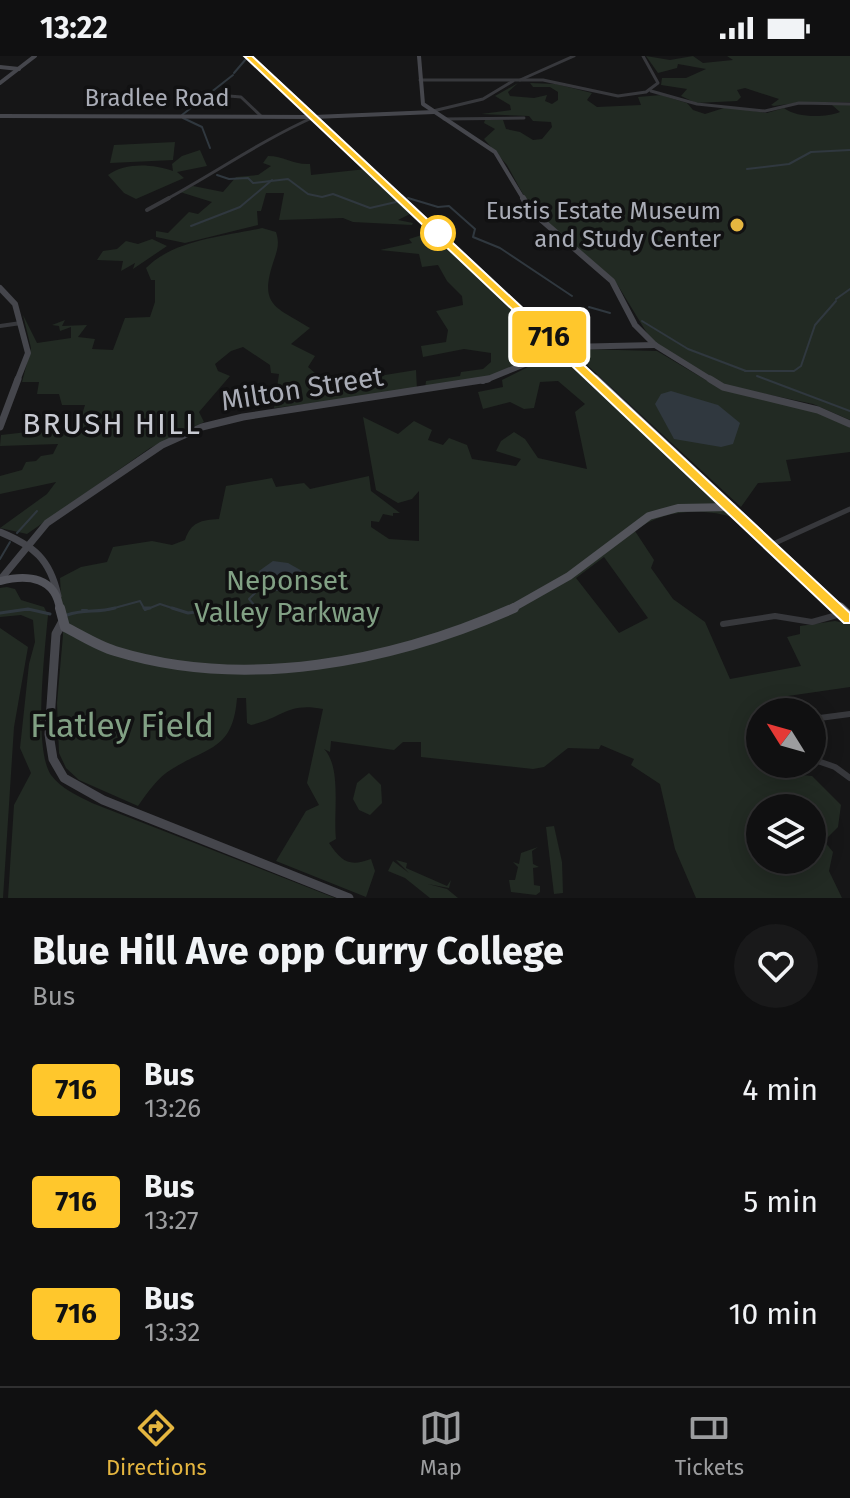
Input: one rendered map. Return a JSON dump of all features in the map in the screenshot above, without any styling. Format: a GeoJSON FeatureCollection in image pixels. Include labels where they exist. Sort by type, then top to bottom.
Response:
{"type":"FeatureCollection","features":[{"type":"Feature","properties":{"kind":"highway"},"geometry":{"type":"LineString","coordinates":[[249,56],[847,615]]}},
{"type":"Feature","properties":{"kind":"main road"},"geometry":{"type":"LineString","coordinates":[[0,580],[35,578],[50,586],[58,598],[62,623],[72,631],[107,646],[179,664],[269,669],[340,663],[419,644],[504,613],[559,582],[633,526],[656,514],[686,507],[732,507]]}},
{"type":"Feature","properties":{"kind":"street"},"geometry":{"type":"LineString","coordinates":[[0,83],[35,56]]}},
{"type":"Feature","properties":{"kind":"street"},"geometry":{"type":"LineString","coordinates":[[419,56],[421,101],[495,152],[530,210],[612,281],[635,325],[655,345],[723,387],[812,408],[850,424]]}},
{"type":"Feature","properties":{"kind":"street"},"geometry":{"type":"LineString","coordinates":[[519,81],[574,56]]}},
{"type":"Feature","properties":{"kind":"street"},"geometry":{"type":"LineString","coordinates":[[643,56],[658,79],[651,90]]}},
{"type":"Feature","properties":{"kind":"street"},"geometry":{"type":"LineString","coordinates":[[0,67],[19,69]]}},
{"type":"Feature","properties":{"kind":"street"},"geometry":{"type":"LineString","coordinates":[[420,80],[550,81],[612,95],[651,90],[695,104],[765,111],[796,103],[850,104]]}},
{"type":"Feature","properties":{"kind":"street"},"geometry":{"type":"LineString","coordinates":[[433,111],[483,99],[513,81]]}},
{"type":"Feature","properties":{"kind":"street"},"geometry":{"type":"LineString","coordinates":[[229,96],[242,98],[251,113]]}},
{"type":"Feature","properties":{"kind":"street","name":"Bradlee Road"},"geometry":{"type":"LineString","coordinates":[[0,116],[251,113],[314,117],[433,111]]}},
{"type":"Feature","properties":{"kind":"street"},"geometry":{"type":"LineString","coordinates":[[147,210],[220,171],[264,140],[314,117]]}},
{"type":"Feature","properties":{"kind":"street"},"geometry":{"type":"LineString","coordinates":[[444,119],[513,117],[520,121],[526,120],[524,118]]}},
{"type":"Feature","properties":{"kind":"street"},"geometry":{"type":"LineString","coordinates":[[0,288],[12,299],[28,357],[0,427]]}},
{"type":"Feature","properties":{"kind":"street"},"geometry":{"type":"LineString","coordinates":[[0,326],[21,323]]}},
{"type":"Feature","properties":{"kind":"street"},"geometry":{"type":"LineString","coordinates":[[562,348],[655,345]]}},
{"type":"Feature","properties":{"kind":"street","name":"Milton Street"},"geometry":{"type":"LineString","coordinates":[[0,580],[15,564],[28,542],[54,518],[153,451],[202,427],[243,417],[481,382],[562,348]]}},
{"type":"Feature","properties":{"kind":"street"},"geometry":{"type":"LineString","coordinates":[[772,545],[850,509]]}},
{"type":"Feature","properties":{"kind":"street"},"geometry":{"type":"LineString","coordinates":[[0,532],[28,542],[49,564],[58,598]]}},
{"type":"Feature","properties":{"kind":"street"},"geometry":{"type":"LineString","coordinates":[[723,624],[775,616],[812,622],[847,615]]}},
{"type":"Feature","properties":{"kind":"street"},"geometry":{"type":"LineString","coordinates":[[62,623],[56,634],[48,722],[52,756],[64,778],[103,800],[349,898]]}},
{"type":"Feature","properties":{"kind":"street"},"geometry":{"type":"LineString","coordinates":[[826,717],[850,714]]}},
{"type":"Feature","properties":{"kind":"street"},"geometry":{"type":"LineString","coordinates":[[826,764],[850,778]]}},
{"type":"Feature","properties":{"kind":"green space"},"geometry":{"type":"Polygon","coordinates":[[[646,56],[670,60],[693,56],[703,63],[733,60],[727,56],[850,56],[850,102],[803,102],[774,106],[771,105],[779,99],[745,88],[737,90],[741,97],[737,101],[696,103],[681,96],[687,89],[661,85],[662,78],[686,78],[706,69],[678,64],[677,68],[658,73],[646,56]]]}},
{"type":"Feature","properties":{"kind":"green space"},"geometry":{"type":"Polygon","coordinates":[[[518,83],[508,92],[510,96],[534,98],[547,95],[545,101],[552,104],[558,100],[558,92],[550,87],[533,87],[530,83],[556,84],[592,93],[587,100],[597,107],[641,105],[638,97],[661,95],[687,103],[693,110],[705,114],[727,107],[767,113],[784,108],[796,114],[819,116],[840,112],[832,105],[850,105],[850,420],[813,404],[727,386],[681,361],[650,338],[617,284],[543,219],[524,196],[507,165],[484,139],[495,129],[484,123],[485,120],[503,120],[506,129],[520,132],[533,140],[542,139],[552,127],[551,122],[533,121],[529,116],[481,114],[511,110],[510,105],[495,96],[518,83]]]}},
{"type":"Feature","properties":{"kind":"green space"},"geometry":{"type":"Polygon","coordinates":[[[175,142],[173,160],[110,163],[114,145],[175,142]]]}},
{"type":"Feature","properties":{"kind":"green space"},"geometry":{"type":"Polygon","coordinates":[[[200,150],[207,166],[177,172],[184,178],[136,199],[124,193],[108,175],[123,168],[139,166],[173,171],[172,164],[182,156],[200,150]]]}},
{"type":"Feature","properties":{"kind":"green space"},"geometry":{"type":"Polygon","coordinates":[[[268,156],[310,164],[311,175],[366,169],[412,213],[398,220],[413,223],[353,222],[343,218],[279,220],[284,193],[266,193],[261,211],[257,211],[258,225],[185,243],[156,237],[156,231],[168,233],[189,212],[198,214],[212,202],[180,192],[193,186],[223,192],[236,177],[258,175],[271,166],[263,163],[268,156]]]}},
{"type":"Feature","properties":{"kind":"green space"},"geometry":{"type":"Polygon","coordinates":[[[262,228],[276,232],[278,240],[269,277],[270,297],[280,310],[310,328],[291,344],[315,356],[308,367],[330,386],[367,385],[385,375],[416,370],[417,390],[274,408],[279,374],[271,373],[270,365],[243,347],[231,351],[215,364],[218,371],[230,376],[199,412],[204,422],[150,448],[27,534],[0,528],[47,494],[56,482],[0,494],[0,476],[22,470],[26,462],[53,454],[58,444],[0,446],[1,435],[45,430],[77,431],[85,405],[62,405],[59,394],[37,394],[39,382],[22,382],[31,348],[23,315],[37,343],[71,338],[71,327],[60,331],[59,326],[52,325],[65,320],[62,326],[87,325],[78,337],[95,339],[92,349],[113,350],[125,318],[150,317],[155,302],[155,280],[151,280],[146,268],[158,258],[200,240],[262,228]]]}},
{"type":"Feature","properties":{"kind":"green space"},"geometry":{"type":"Polygon","coordinates":[[[434,234],[556,348],[489,379],[425,389],[426,381],[460,376],[461,372],[483,369],[491,362],[491,353],[464,349],[423,357],[421,346],[446,342],[448,330],[436,311],[463,305],[462,296],[447,281],[438,265],[422,267],[419,254],[380,250],[412,243],[409,239],[434,234]]]}},
{"type":"Feature","properties":{"kind":"green space"},"geometry":{"type":"Polygon","coordinates":[[[152,239],[167,246],[133,269],[135,263],[121,271],[123,261],[97,260],[103,251],[117,249],[126,241],[138,244],[152,239]]]}},
{"type":"Feature","properties":{"kind":"green space"},"geometry":{"type":"Polygon","coordinates":[[[572,351],[657,351],[721,389],[811,410],[850,427],[850,452],[786,460],[791,481],[758,483],[741,507],[572,351]]]}},
{"type":"Feature","properties":{"kind":"green space"},"geometry":{"type":"Polygon","coordinates":[[[554,354],[568,359],[734,518],[709,512],[683,512],[657,519],[635,531],[654,560],[651,568],[673,599],[705,622],[730,679],[801,666],[787,637],[800,634],[800,626],[835,621],[850,624],[850,687],[783,698],[746,698],[746,778],[814,778],[841,805],[838,827],[826,839],[826,794],[746,794],[746,874],[826,874],[826,843],[833,852],[829,871],[842,898],[696,898],[675,849],[660,784],[631,765],[634,759],[601,745],[599,749],[568,748],[544,767],[533,769],[421,757],[421,742],[403,742],[394,750],[331,741],[330,752],[324,749],[330,757],[335,779],[336,839],[329,843],[347,861],[357,863],[371,859],[375,871],[366,897],[276,861],[306,811],[319,805],[307,783],[323,709],[293,709],[251,725],[247,723],[246,698],[237,698],[235,715],[224,737],[208,750],[167,773],[138,806],[79,780],[66,768],[59,753],[57,703],[63,635],[60,578],[81,567],[107,562],[113,547],[152,541],[172,545],[185,540],[190,529],[198,523],[219,519],[226,486],[272,478],[276,487],[304,483],[310,489],[369,476],[371,491],[400,513],[393,513],[393,516],[383,514],[379,522],[371,521],[371,527],[389,539],[419,541],[419,491],[412,499],[398,503],[376,490],[363,417],[398,434],[414,421],[432,430],[428,440],[443,445],[449,438],[467,445],[472,459],[516,466],[521,459],[496,451],[501,441],[514,432],[525,439],[538,458],[587,469],[575,412],[585,404],[558,381],[540,382],[534,408],[524,409],[510,402],[483,409],[478,392],[503,387],[502,380],[554,354]],[[604,557],[576,578],[619,633],[648,618],[604,557]]]}},
{"type":"Feature","properties":{"kind":"green space"},"geometry":{"type":"Polygon","coordinates":[[[0,588],[15,589],[21,600],[44,607],[48,615],[41,722],[46,762],[55,780],[92,803],[335,898],[8,898],[14,805],[31,773],[20,748],[29,664],[35,642],[33,620],[21,615],[0,617],[0,588]]]}},
{"type":"Feature","properties":{"kind":"green space"},"geometry":{"type":"Polygon","coordinates":[[[0,628],[28,647],[14,727],[3,898],[0,898],[0,628]]]}},
{"type":"Feature","properties":{"kind":"green space"},"geometry":{"type":"Polygon","coordinates":[[[369,773],[381,785],[382,803],[370,815],[359,810],[353,799],[357,783],[369,773]]]}},
{"type":"Feature","properties":{"kind":"green space"},"geometry":{"type":"Polygon","coordinates":[[[554,826],[562,862],[563,893],[554,894],[546,827],[554,826]]]}},
{"type":"Feature","properties":{"kind":"green space"},"geometry":{"type":"Polygon","coordinates":[[[538,847],[532,851],[533,864],[539,867],[533,868],[534,885],[540,886],[540,892],[536,895],[511,892],[509,880],[515,880],[518,867],[513,862],[519,864],[521,853],[538,847]]]}},
{"type":"Feature","properties":{"kind":"green space"},"geometry":{"type":"Polygon","coordinates":[[[396,860],[407,863],[406,868],[447,886],[451,880],[449,888],[428,884],[447,889],[458,898],[430,898],[405,878],[388,871],[393,861],[409,873],[396,860]]]}},
{"type":"Feature","properties":{"kind":"shaded area"},"geometry":{"type":"Polygon","coordinates":[[[671,391],[718,405],[740,423],[733,444],[721,447],[674,439],[655,404],[661,394],[671,391]]]}},
{"type":"Feature","properties":{"kind":"shaded area"},"geometry":{"type":"Polygon","coordinates":[[[273,561],[288,563],[318,580],[303,589],[262,592],[257,587],[259,571],[273,561]]]}},
{"type":"Feature","properties":{"kind":"waterway"},"geometry":{"type":"LineString","coordinates":[[234,73],[246,59]]}},
{"type":"Feature","properties":{"kind":"waterway"},"geometry":{"type":"LineString","coordinates":[[182,115],[233,75]]}},
{"type":"Feature","properties":{"kind":"waterway"},"geometry":{"type":"LineString","coordinates":[[183,118],[202,127],[210,148]]}},
{"type":"Feature","properties":{"kind":"waterway"},"geometry":{"type":"LineString","coordinates":[[747,169],[789,164],[811,152],[850,150]]}},
{"type":"Feature","properties":{"kind":"waterway"},"geometry":{"type":"LineString","coordinates":[[217,175],[229,179],[248,178],[253,183],[271,181]]}},
{"type":"Feature","properties":{"kind":"waterway"},"geometry":{"type":"LineString","coordinates":[[271,181],[288,179],[308,194],[322,197],[333,194],[370,208],[396,202]]}},
{"type":"Feature","properties":{"kind":"waterway"},"geometry":{"type":"LineString","coordinates":[[191,226],[240,207],[271,181]]}},
{"type":"Feature","properties":{"kind":"waterway"},"geometry":{"type":"LineString","coordinates":[[408,198],[438,207],[449,206],[475,229],[473,237],[500,248],[572,296]]}},
{"type":"Feature","properties":{"kind":"waterway"},"geometry":{"type":"LineString","coordinates":[[836,299],[850,289]]}},
{"type":"Feature","properties":{"kind":"waterway"},"geometry":{"type":"LineString","coordinates":[[746,371],[794,371],[801,366],[815,325],[836,301]]}},
{"type":"Feature","properties":{"kind":"waterway"},"geometry":{"type":"LineString","coordinates":[[589,307],[610,313]]}},
{"type":"Feature","properties":{"kind":"waterway"},"geometry":{"type":"LineString","coordinates":[[642,321],[688,349],[746,371]]}},
{"type":"Feature","properties":{"kind":"waterway"},"geometry":{"type":"LineString","coordinates":[[757,376],[850,411]]}},
{"type":"Feature","properties":{"kind":"waterway"},"geometry":{"type":"LineString","coordinates":[[17,533],[37,511]]}},
{"type":"Feature","properties":{"kind":"waterway"},"geometry":{"type":"LineString","coordinates":[[0,559],[10,542]]}},
{"type":"Feature","properties":{"kind":"waterway"},"geometry":{"type":"LineString","coordinates":[[172,608],[188,613],[204,611],[207,620],[219,624],[231,617],[244,617],[255,606],[249,599],[258,590]]}},
{"type":"Feature","properties":{"kind":"waterway"},"geometry":{"type":"LineString","coordinates":[[113,608],[140,601],[145,610],[150,608]]}},
{"type":"Feature","properties":{"kind":"waterway"},"geometry":{"type":"LineString","coordinates":[[150,608],[160,604],[172,608]]}},
{"type":"Feature","properties":{"kind":"waterway"},"geometry":{"type":"LineString","coordinates":[[67,615],[113,608]]}},
{"type":"Feature","properties":{"kind":"waterway"},"geometry":{"type":"LineString","coordinates":[[107,610],[113,608]]}},
{"type":"Feature","properties":{"kind":"waterway"},"geometry":{"type":"LineString","coordinates":[[144,608],[150,608]]}},
{"type":"Feature","properties":{"kind":"waterway"},"geometry":{"type":"LineString","coordinates":[[172,608],[178,610]]}},
{"type":"Feature","properties":{"kind":"waterway"},"geometry":{"type":"LineString","coordinates":[[0,613],[28,609],[50,614]]}},
{"type":"Feature","properties":{"kind":"waterway"},"geometry":{"type":"LineString","coordinates":[[22,610],[32,610]]}},
{"type":"Feature","properties":{"kind":"waterway"},"geometry":{"type":"LineString","coordinates":[[82,610],[87,610]]}},
{"type":"Feature","properties":{"kind":"bus line","name":"716"},"geometry":{"type":"LineString","coordinates":[[249,56],[850,618]]}},
{"type":"Feature","properties":{"kind":"place","name":"Eustis Estate Museum and Study Center"},"geometry":{"type":"Point","coordinates":[737,225]}},
{"type":"Feature","properties":{"kind":"district","name":"BRUSH HILL"},"geometry":{"type":"Point","coordinates":[112,424]}},
{"type":"Feature","properties":{"kind":"park label","name":"Neponset Valley Parkway"},"geometry":{"type":"Point","coordinates":[287,596]}},
{"type":"Feature","properties":{"kind":"park label","name":"Flatley Field"},"geometry":{"type":"Point","coordinates":[122,725]}}]}
